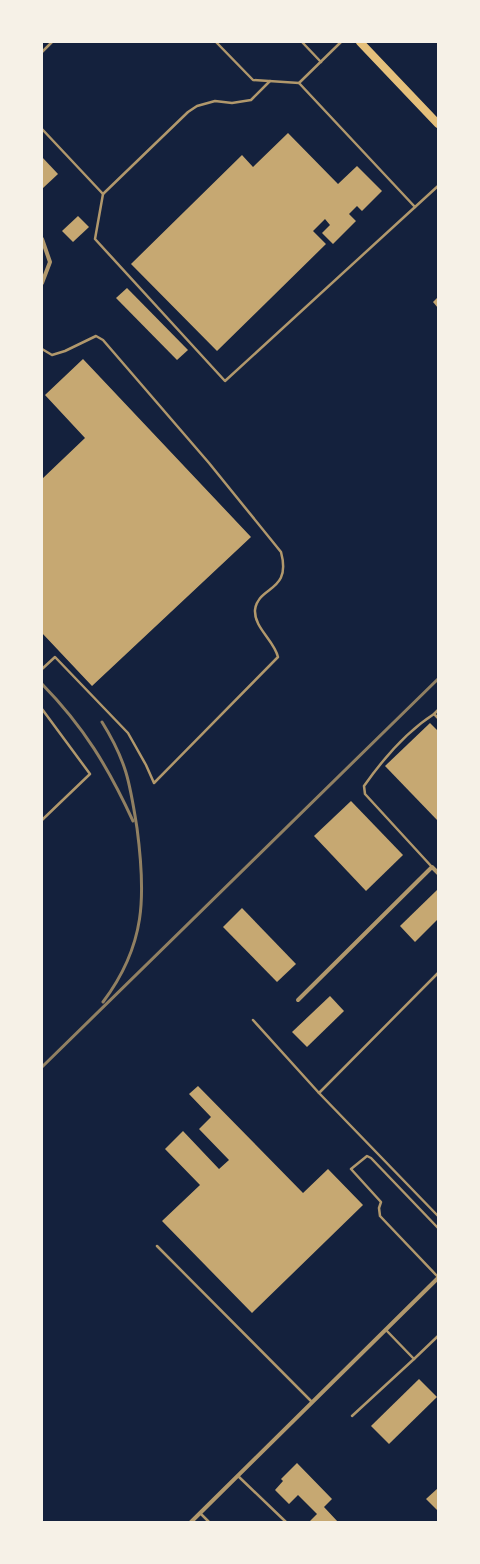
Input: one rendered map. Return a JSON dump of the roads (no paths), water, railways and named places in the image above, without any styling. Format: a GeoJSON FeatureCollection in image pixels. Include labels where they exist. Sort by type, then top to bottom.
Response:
{"type":"FeatureCollection","features":[{"type":"Feature","properties":{"kind":"main road"},"geometry":{"type":"LineString","coordinates":[[360,42],[438,124]]}},
{"type":"Feature","properties":{"kind":"street"},"geometry":{"type":"LineString","coordinates":[[42,239],[50,262],[42,283]]}},
{"type":"Feature","properties":{"kind":"street"},"geometry":{"type":"LineString","coordinates":[[298,1000],[432,867],[438,873]]}},
{"type":"Feature","properties":{"kind":"street"},"geometry":{"type":"LineString","coordinates":[[191,1522],[438,1277]]}},
{"type":"Feature","properties":{"kind":"lane"},"geometry":{"type":"LineString","coordinates":[[42,52],[52,42]]}},
{"type":"Feature","properties":{"kind":"lane"},"geometry":{"type":"LineString","coordinates":[[216,42],[253,80],[299,83],[415,207]]}},
{"type":"Feature","properties":{"kind":"lane"},"geometry":{"type":"LineString","coordinates":[[302,42],[321,62]]}},
{"type":"Feature","properties":{"kind":"lane"},"geometry":{"type":"LineString","coordinates":[[299,83],[341,42]]}},
{"type":"Feature","properties":{"kind":"lane"},"geometry":{"type":"LineString","coordinates":[[270,81],[251,100],[232,103],[215,101],[197,106],[188,112],[104,194],[95,239],[225,381],[438,186]]}},
{"type":"Feature","properties":{"kind":"lane"},"geometry":{"type":"LineString","coordinates":[[42,129],[104,194]]}},
{"type":"Feature","properties":{"kind":"lane"},"geometry":{"type":"LineString","coordinates":[[42,349],[52,355],[65,351],[96,336],[102,340],[209,463],[281,552],[285,564],[284,573],[279,582],[261,598],[255,609],[256,620],[276,650],[278,657],[154,783],[146,765],[128,733],[55,657],[42,669]]}},
{"type":"Feature","properties":{"kind":"lane"},"geometry":{"type":"LineString","coordinates":[[42,709],[90,774],[42,820]]}},
{"type":"Feature","properties":{"kind":"lane"},"geometry":{"type":"LineString","coordinates":[[432,867],[365,794],[364,786],[389,755],[417,725],[438,710]]}},
{"type":"Feature","properties":{"kind":"lane"},"geometry":{"type":"LineString","coordinates":[[434,714],[438,718]]}},
{"type":"Feature","properties":{"kind":"lane"},"geometry":{"type":"LineString","coordinates":[[319,1093],[438,973]]}},
{"type":"Feature","properties":{"kind":"lane"},"geometry":{"type":"LineString","coordinates":[[253,1020],[319,1093],[438,1216]]}},
{"type":"Feature","properties":{"kind":"lane"},"geometry":{"type":"LineString","coordinates":[[438,1228],[371,1158],[364,1156],[351,1169],[381,1202],[379,1208],[380,1216],[438,1277]]}},
{"type":"Feature","properties":{"kind":"lane"},"geometry":{"type":"LineString","coordinates":[[157,1246],[312,1402]]}},
{"type":"Feature","properties":{"kind":"lane"},"geometry":{"type":"LineString","coordinates":[[386,1330],[414,1359]]}},
{"type":"Feature","properties":{"kind":"lane"},"geometry":{"type":"LineString","coordinates":[[352,1416],[438,1336]]}},
{"type":"Feature","properties":{"kind":"lane"},"geometry":{"type":"LineString","coordinates":[[238,1476],[286,1522]]}},
{"type":"Feature","properties":{"kind":"lane"},"geometry":{"type":"LineString","coordinates":[[200,1513],[209,1522]]}},
{"type":"Feature","properties":{"kind":"railway"},"geometry":{"type":"LineString","coordinates":[[42,1067],[438,679]]}},
{"type":"Feature","properties":{"kind":"railway"},"geometry":{"type":"LineString","coordinates":[[42,684],[57,700],[94,748],[124,801],[133,821]]}},
{"type":"Feature","properties":{"kind":"railway"},"geometry":{"type":"LineString","coordinates":[[102,722],[117,749],[126,774],[137,828],[142,876],[140,919],[135,940],[128,960],[117,981],[103,1002]]}}]}
